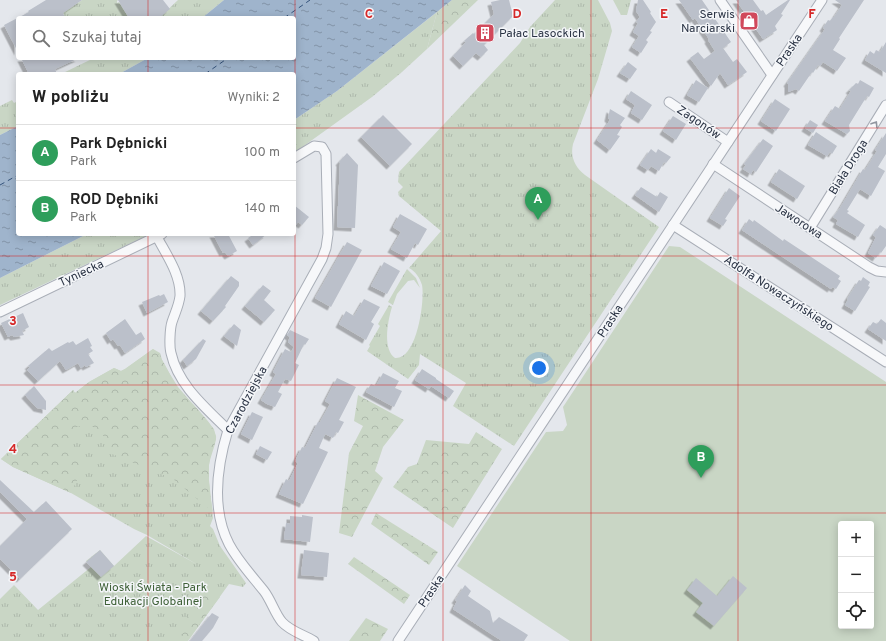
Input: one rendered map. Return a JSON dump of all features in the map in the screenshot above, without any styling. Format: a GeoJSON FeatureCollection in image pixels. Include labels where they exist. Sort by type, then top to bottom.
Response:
{"type":"FeatureCollection","features":[{"type":"Feature","properties":{"kind":"street"},"geometry":{"type":"LineString","coordinates":[[720,0],[772,75]]}},
{"type":"Feature","properties":{"kind":"street","name":"Praska"},"geometry":{"type":"LineString","coordinates":[[398,641],[822,0]]}},
{"type":"Feature","properties":{"kind":"street","name":"Zagonów"},"geometry":{"type":"LineString","coordinates":[[669,102],[728,142]]}},
{"type":"Feature","properties":{"kind":"street","name":"Biała Droga"},"geometry":{"type":"LineString","coordinates":[[810,228],[886,105]]}},
{"type":"Feature","properties":{"kind":"street","name":"Czarodziejska"},"geometry":{"type":"LineString","coordinates":[[296,157],[314,146],[322,147],[326,154],[328,234],[326,248],[322,259],[228,430],[222,451],[218,479],[219,504],[223,528],[229,544],[269,597],[282,621],[287,626],[314,641]]}},
{"type":"Feature","properties":{"kind":"street","name":"Jaworowa"},"geometry":{"type":"LineString","coordinates":[[713,164],[869,267],[877,271],[886,272]]}},
{"type":"Feature","properties":{"kind":"street","name":"Adolfa Nowaczyńskiego"},"geometry":{"type":"LineString","coordinates":[[673,225],[886,362]]}},
{"type":"Feature","properties":{"kind":"street","name":"Tyniecka"},"geometry":{"type":"LineString","coordinates":[[0,312],[157,236]]}},
{"type":"Feature","properties":{"kind":"street"},"geometry":{"type":"LineString","coordinates":[[159,236],[172,265],[179,286],[180,296],[171,324],[170,351],[187,388],[228,430]]}},
{"type":"Feature","properties":{"kind":"green space"},"geometry":{"type":"Polygon","coordinates":[[[82,0],[118,0],[117,3],[119,2],[128,16],[64,16],[63,13],[82,0]]]}},
{"type":"Feature","properties":{"kind":"green space"},"geometry":{"type":"Polygon","coordinates":[[[178,0],[224,0],[204,16],[161,16],[178,0]]]}},
{"type":"Feature","properties":{"kind":"green space"},"geometry":{"type":"Polygon","coordinates":[[[452,0],[478,0],[427,49],[437,12],[452,0]]]}},
{"type":"Feature","properties":{"kind":"green space"},"geometry":{"type":"Polygon","coordinates":[[[555,0],[598,0],[610,23],[612,31],[598,79],[573,144],[572,153],[574,161],[578,169],[585,175],[659,227],[514,446],[453,406],[466,383],[420,354],[419,365],[408,379],[367,351],[380,326],[378,324],[389,305],[392,307],[387,334],[388,348],[395,358],[403,356],[409,350],[418,328],[423,293],[420,280],[409,268],[441,231],[399,196],[398,192],[403,187],[398,182],[399,172],[520,43],[530,27],[555,0]]]}},
{"type":"Feature","properties":{"kind":"green space"},"geometry":{"type":"Polygon","coordinates":[[[613,0],[631,0],[627,15],[621,15],[613,0]]]}},
{"type":"Feature","properties":{"kind":"green space"},"geometry":{"type":"Polygon","coordinates":[[[437,12],[427,49],[372,97],[296,152],[296,119],[337,91],[437,12]]]}},
{"type":"Feature","properties":{"kind":"green space"},"geometry":{"type":"Polygon","coordinates":[[[90,60],[144,60],[123,72],[65,72],[90,60]]]}},
{"type":"Feature","properties":{"kind":"green space"},"geometry":{"type":"Polygon","coordinates":[[[12,100],[14,103],[16,102],[16,127],[0,135],[0,106],[12,100]]]}},
{"type":"Feature","properties":{"kind":"green space"},"geometry":{"type":"Polygon","coordinates":[[[83,236],[146,236],[0,305],[0,278],[83,236]]]}},
{"type":"Feature","properties":{"kind":"green space"},"geometry":{"type":"Polygon","coordinates":[[[669,246],[680,247],[886,382],[886,641],[570,641],[457,566],[546,432],[563,431],[567,425],[563,407],[669,246]]]}},
{"type":"Feature","properties":{"kind":"green space"},"geometry":{"type":"Polygon","coordinates":[[[407,269],[416,278],[420,288],[414,280],[408,281],[397,294],[393,305],[388,302],[407,269]]]}},
{"type":"Feature","properties":{"kind":"green space","name":"Wioski Świata - Park Edukacji Globalnej"},"geometry":{"type":"Polygon","coordinates":[[[153,349],[160,353],[163,363],[178,387],[214,429],[216,439],[211,452],[209,465],[213,518],[210,526],[213,529],[220,546],[246,583],[243,587],[229,584],[188,641],[0,641],[0,599],[14,585],[38,610],[91,567],[86,561],[100,550],[114,566],[146,536],[198,565],[71,493],[13,467],[1,459],[73,390],[75,393],[89,382],[114,368],[121,371],[125,369],[153,349]]]}},
{"type":"Feature","properties":{"kind":"green space"},"geometry":{"type":"Polygon","coordinates":[[[153,349],[160,356],[178,388],[205,418],[216,436],[209,465],[213,512],[173,479],[112,454],[101,431],[87,424],[76,427],[66,444],[83,467],[71,493],[13,467],[1,459],[73,390],[75,393],[89,382],[114,368],[121,371],[125,369],[153,349]]]}},
{"type":"Feature","properties":{"kind":"green space"},"geometry":{"type":"Polygon","coordinates":[[[358,395],[404,420],[383,447],[375,471],[383,478],[352,537],[339,533],[349,453],[363,426],[354,421],[358,395]]]}},
{"type":"Feature","properties":{"kind":"green space"},"geometry":{"type":"Polygon","coordinates":[[[476,432],[502,449],[453,528],[393,487],[408,467],[417,464],[426,440],[469,444],[476,432]]]}},
{"type":"Feature","properties":{"kind":"green space"},"geometry":{"type":"Polygon","coordinates":[[[376,513],[438,552],[429,565],[371,524],[376,513]]]}},
{"type":"Feature","properties":{"kind":"green space"},"geometry":{"type":"Polygon","coordinates":[[[354,557],[410,595],[404,604],[348,564],[354,557]]]}},
{"type":"Feature","properties":{"kind":"green space"},"geometry":{"type":"Polygon","coordinates":[[[200,585],[220,597],[187,641],[182,641],[180,638],[184,631],[184,623],[191,610],[199,606],[202,601],[200,585]]]}},
{"type":"Feature","properties":{"kind":"green space"},"geometry":{"type":"Polygon","coordinates":[[[366,618],[388,629],[380,641],[349,641],[366,618]]]}},
{"type":"Feature","properties":{"kind":"water"},"geometry":{"type":"Polygon","coordinates":[[[224,0],[452,0],[337,91],[296,119],[296,72],[123,72],[144,60],[296,60],[296,16],[204,16],[224,0]]]}},
{"type":"Feature","properties":{"kind":"water"},"geometry":{"type":"Polygon","coordinates":[[[16,127],[16,236],[83,236],[0,278],[0,135],[16,127]]]}},
{"type":"Feature","properties":{"kind":"building"},"geometry":{"type":"Polygon","coordinates":[[[46,0],[82,0],[63,13],[64,16],[21,16],[29,12],[28,11],[46,0]]]}},
{"type":"Feature","properties":{"kind":"building"},"geometry":{"type":"Polygon","coordinates":[[[118,0],[163,0],[170,9],[161,16],[128,16],[118,0]]]}},
{"type":"Feature","properties":{"kind":"building","name":"Pałac Lasockich"},"geometry":{"type":"Polygon","coordinates":[[[509,0],[513,16],[484,45],[488,50],[481,57],[476,53],[463,66],[453,56],[466,42],[464,41],[473,33],[474,34],[494,14],[491,2],[509,0]]]}},
{"type":"Feature","properties":{"kind":"building"},"geometry":{"type":"Polygon","coordinates":[[[638,0],[643,0],[656,22],[650,31],[652,32],[646,40],[648,42],[641,53],[632,47],[639,36],[633,32],[638,23],[636,22],[640,17],[636,11],[638,0]]]}},
{"type":"Feature","properties":{"kind":"building"},"geometry":{"type":"Polygon","coordinates":[[[679,0],[702,0],[731,42],[723,48],[733,62],[737,59],[747,72],[728,85],[720,73],[711,86],[690,58],[698,52],[704,59],[715,51],[695,18],[693,20],[679,0]]]}},
{"type":"Feature","properties":{"kind":"building"},"geometry":{"type":"Polygon","coordinates":[[[736,0],[753,0],[766,15],[790,0],[781,14],[783,15],[775,26],[777,30],[763,39],[736,0]]]}},
{"type":"Feature","properties":{"kind":"building"},"geometry":{"type":"Polygon","coordinates":[[[835,0],[864,0],[839,38],[840,39],[833,50],[846,58],[837,71],[823,62],[820,66],[818,65],[813,73],[812,72],[799,91],[796,89],[788,92],[787,83],[825,29],[823,28],[828,20],[830,21],[834,17],[842,5],[835,0]]]}},
{"type":"Feature","properties":{"kind":"building"},"geometry":{"type":"Polygon","coordinates":[[[16,19],[16,48],[4,25],[16,19]]]}},
{"type":"Feature","properties":{"kind":"building"},"geometry":{"type":"Polygon","coordinates":[[[886,42],[886,73],[865,60],[870,51],[874,54],[876,50],[880,52],[886,42]]]}},
{"type":"Feature","properties":{"kind":"building"},"geometry":{"type":"Polygon","coordinates":[[[22,60],[75,60],[55,69],[56,72],[28,72],[22,60]]]}},
{"type":"Feature","properties":{"kind":"building"},"geometry":{"type":"Polygon","coordinates":[[[628,62],[637,69],[630,79],[620,73],[628,62]]]}},
{"type":"Feature","properties":{"kind":"building"},"geometry":{"type":"Polygon","coordinates":[[[696,80],[708,88],[699,102],[687,95],[696,80]]]}},
{"type":"Feature","properties":{"kind":"building"},"geometry":{"type":"Polygon","coordinates":[[[860,80],[874,88],[869,97],[867,96],[849,125],[850,131],[847,134],[825,121],[835,106],[840,109],[851,91],[849,90],[856,83],[858,84],[860,80]]]}},
{"type":"Feature","properties":{"kind":"building"},"geometry":{"type":"Polygon","coordinates":[[[631,91],[652,105],[642,120],[631,113],[635,105],[626,99],[631,91]]]}},
{"type":"Feature","properties":{"kind":"building"},"geometry":{"type":"Polygon","coordinates":[[[775,99],[790,109],[776,131],[761,121],[775,99]]]}},
{"type":"Feature","properties":{"kind":"building"},"geometry":{"type":"Polygon","coordinates":[[[610,109],[625,118],[620,125],[622,127],[617,135],[620,136],[610,150],[597,140],[610,120],[608,118],[610,109]]]}},
{"type":"Feature","properties":{"kind":"building"},"geometry":{"type":"Polygon","coordinates":[[[383,115],[412,144],[390,166],[361,137],[383,115]]]}},
{"type":"Feature","properties":{"kind":"building"},"geometry":{"type":"Polygon","coordinates":[[[673,116],[686,124],[676,140],[663,131],[673,116]]]}},
{"type":"Feature","properties":{"kind":"building"},"geometry":{"type":"Polygon","coordinates":[[[810,120],[818,125],[813,133],[805,128],[810,120]]]}},
{"type":"Feature","properties":{"kind":"building"},"geometry":{"type":"Polygon","coordinates":[[[816,132],[837,146],[832,154],[830,152],[827,156],[808,145],[816,132]]]}},
{"type":"Feature","properties":{"kind":"building"},"geometry":{"type":"Polygon","coordinates":[[[886,133],[886,154],[878,167],[885,171],[871,196],[860,189],[847,210],[849,211],[847,213],[865,225],[858,237],[836,224],[838,220],[833,217],[863,169],[865,170],[877,151],[875,150],[886,133]]]}},
{"type":"Feature","properties":{"kind":"building"},"geometry":{"type":"Polygon","coordinates":[[[763,139],[773,146],[756,172],[753,170],[751,174],[743,169],[746,165],[744,164],[763,139]]]}},
{"type":"Feature","properties":{"kind":"building"},"geometry":{"type":"Polygon","coordinates":[[[651,149],[656,153],[658,149],[671,157],[666,163],[664,162],[659,171],[651,166],[648,170],[640,165],[651,149]]]}},
{"type":"Feature","properties":{"kind":"building"},"geometry":{"type":"Polygon","coordinates":[[[347,153],[358,165],[355,228],[337,227],[339,162],[347,153]]]}},
{"type":"Feature","properties":{"kind":"building"},"geometry":{"type":"Polygon","coordinates":[[[779,169],[805,186],[797,199],[771,182],[779,169]]]}},
{"type":"Feature","properties":{"kind":"building"},"geometry":{"type":"Polygon","coordinates":[[[641,187],[657,197],[660,192],[668,197],[659,212],[635,195],[641,187]]]}},
{"type":"Feature","properties":{"kind":"building"},"geometry":{"type":"Polygon","coordinates":[[[729,188],[740,196],[725,219],[727,220],[723,226],[710,218],[729,188]]]}},
{"type":"Feature","properties":{"kind":"building"},"geometry":{"type":"Polygon","coordinates":[[[296,207],[309,217],[302,225],[298,222],[296,224],[296,207]]]}},
{"type":"Feature","properties":{"kind":"building"},"geometry":{"type":"Polygon","coordinates":[[[400,214],[427,229],[418,245],[415,243],[407,258],[391,249],[401,232],[393,227],[400,214]]]}},
{"type":"Feature","properties":{"kind":"building"},"geometry":{"type":"Polygon","coordinates":[[[749,219],[753,222],[754,220],[783,241],[784,239],[840,276],[838,279],[841,281],[836,289],[832,287],[831,289],[742,230],[749,219]]]}},
{"type":"Feature","properties":{"kind":"building"},"geometry":{"type":"Polygon","coordinates":[[[880,225],[886,229],[886,246],[876,258],[868,253],[876,237],[873,235],[880,225]]]}},
{"type":"Feature","properties":{"kind":"building"},"geometry":{"type":"Polygon","coordinates":[[[214,236],[229,236],[237,251],[228,256],[225,252],[223,253],[214,236]]]}},
{"type":"Feature","properties":{"kind":"building"},"geometry":{"type":"Polygon","coordinates":[[[251,236],[264,236],[253,245],[248,238],[251,236]]]}},
{"type":"Feature","properties":{"kind":"building"},"geometry":{"type":"Polygon","coordinates":[[[347,242],[362,250],[331,307],[315,298],[347,242]]]}},
{"type":"Feature","properties":{"kind":"building"},"geometry":{"type":"Polygon","coordinates":[[[384,262],[400,271],[387,294],[371,286],[384,262]]]}},
{"type":"Feature","properties":{"kind":"building"},"geometry":{"type":"Polygon","coordinates":[[[231,276],[239,282],[239,286],[225,306],[226,307],[213,321],[201,311],[231,276]]]}},
{"type":"Feature","properties":{"kind":"building"},"geometry":{"type":"Polygon","coordinates":[[[863,277],[870,282],[868,286],[870,287],[855,311],[845,305],[859,280],[861,281],[863,277]]]}},
{"type":"Feature","properties":{"kind":"building"},"geometry":{"type":"Polygon","coordinates":[[[263,285],[271,291],[264,300],[275,310],[264,322],[245,306],[263,285]]]}},
{"type":"Feature","properties":{"kind":"building"},"geometry":{"type":"Polygon","coordinates":[[[164,294],[168,302],[147,313],[142,302],[164,294]]]}},
{"type":"Feature","properties":{"kind":"building"},"geometry":{"type":"Polygon","coordinates":[[[364,299],[380,307],[371,322],[374,324],[366,340],[339,324],[346,311],[354,316],[364,299]]]}},
{"type":"Feature","properties":{"kind":"building"},"geometry":{"type":"Polygon","coordinates":[[[23,313],[29,327],[22,331],[24,335],[14,337],[12,335],[8,337],[1,323],[23,313]]]}},
{"type":"Feature","properties":{"kind":"building"},"geometry":{"type":"Polygon","coordinates":[[[125,319],[136,335],[141,332],[145,339],[125,353],[120,345],[118,346],[113,339],[111,341],[106,333],[125,319]]]}},
{"type":"Feature","properties":{"kind":"building"},"geometry":{"type":"Polygon","coordinates":[[[881,319],[886,323],[886,341],[868,329],[873,322],[877,324],[881,319]]]}},
{"type":"Feature","properties":{"kind":"building"},"geometry":{"type":"Polygon","coordinates":[[[234,324],[241,330],[237,346],[224,336],[234,324]]]}},
{"type":"Feature","properties":{"kind":"building"},"geometry":{"type":"Polygon","coordinates":[[[290,330],[309,339],[305,345],[304,344],[295,363],[299,365],[291,381],[285,379],[278,392],[282,394],[275,407],[261,400],[276,374],[273,372],[285,349],[291,352],[294,347],[288,342],[290,337],[287,335],[290,330]]]}},
{"type":"Feature","properties":{"kind":"building"},"geometry":{"type":"Polygon","coordinates":[[[88,338],[92,346],[90,347],[93,351],[88,354],[94,363],[86,367],[85,365],[81,368],[78,363],[66,370],[60,361],[38,381],[27,370],[30,367],[28,366],[49,348],[52,351],[68,342],[73,341],[76,345],[88,338]]]}},
{"type":"Feature","properties":{"kind":"building"},"geometry":{"type":"Polygon","coordinates":[[[203,339],[206,341],[196,359],[187,366],[183,360],[203,339]]]}},
{"type":"Feature","properties":{"kind":"building"},"geometry":{"type":"Polygon","coordinates":[[[422,369],[454,391],[449,398],[431,386],[429,389],[415,380],[422,369]]]}},
{"type":"Feature","properties":{"kind":"building"},"geometry":{"type":"Polygon","coordinates":[[[383,373],[399,381],[395,388],[402,391],[394,407],[366,392],[371,384],[376,386],[383,373]]]}},
{"type":"Feature","properties":{"kind":"building"},"geometry":{"type":"Polygon","coordinates":[[[337,378],[356,387],[339,420],[344,422],[338,433],[336,432],[333,438],[325,434],[319,448],[328,452],[303,504],[279,494],[286,479],[289,481],[298,463],[295,461],[302,447],[305,448],[318,422],[320,422],[330,404],[325,401],[337,378]]]}},
{"type":"Feature","properties":{"kind":"building"},"geometry":{"type":"Polygon","coordinates":[[[34,386],[46,401],[46,410],[37,408],[25,395],[34,386]]]}},
{"type":"Feature","properties":{"kind":"building"},"geometry":{"type":"Polygon","coordinates":[[[252,412],[263,417],[252,440],[241,434],[252,412]]]}},
{"type":"Feature","properties":{"kind":"building"},"geometry":{"type":"Polygon","coordinates":[[[260,446],[272,452],[267,460],[256,454],[260,446]]]}},
{"type":"Feature","properties":{"kind":"building"},"geometry":{"type":"Polygon","coordinates":[[[0,480],[34,512],[46,501],[72,529],[20,579],[0,559],[0,546],[27,519],[0,492],[0,480]]]}},
{"type":"Feature","properties":{"kind":"building"},"geometry":{"type":"Polygon","coordinates":[[[302,515],[313,517],[310,542],[284,539],[286,523],[290,524],[290,516],[302,517],[302,515]]]}},
{"type":"Feature","properties":{"kind":"building"},"geometry":{"type":"Polygon","coordinates":[[[100,550],[114,566],[101,577],[86,562],[100,550]]]}},
{"type":"Feature","properties":{"kind":"building"},"geometry":{"type":"Polygon","coordinates":[[[304,550],[329,553],[327,577],[301,575],[304,550]]]}},
{"type":"Feature","properties":{"kind":"building"},"geometry":{"type":"Polygon","coordinates":[[[733,576],[747,588],[714,626],[696,612],[703,603],[687,590],[696,578],[717,596],[733,576]]]}},
{"type":"Feature","properties":{"kind":"building"},"geometry":{"type":"Polygon","coordinates":[[[465,585],[471,591],[468,596],[490,611],[493,623],[499,617],[528,635],[524,641],[502,641],[453,609],[457,601],[455,600],[465,585]]]}},
{"type":"Feature","properties":{"kind":"building"},"geometry":{"type":"Polygon","coordinates":[[[212,613],[219,617],[213,628],[202,641],[190,641],[212,613]]]}},
{"type":"Feature","properties":{"kind":"ferry route"},"geometry":{"type":"LineString","coordinates":[[287,16],[310,0]]}},
{"type":"Feature","properties":{"kind":"ferry route"},"geometry":{"type":"LineString","coordinates":[[208,72],[225,60]]}},
{"type":"Feature","properties":{"kind":"ferry route"},"geometry":{"type":"LineString","coordinates":[[0,185],[16,176]]}},
{"type":"Feature","properties":{"kind":"place","name":"Serwis Narciarski"},"geometry":{"type":"Point","coordinates":[749,21]}},
{"type":"Feature","properties":{"kind":"place","name":"Pałac Lasockich"},"geometry":{"type":"Point","coordinates":[485,33]}},
{"type":"Feature","properties":{"kind":"place","name":"Park Dębnicki"},"geometry":{"type":"Point","coordinates":[538,220]}},
{"type":"Feature","properties":{"kind":"place","name":"ROD Dębniki"},"geometry":{"type":"Point","coordinates":[701,478]}}]}
